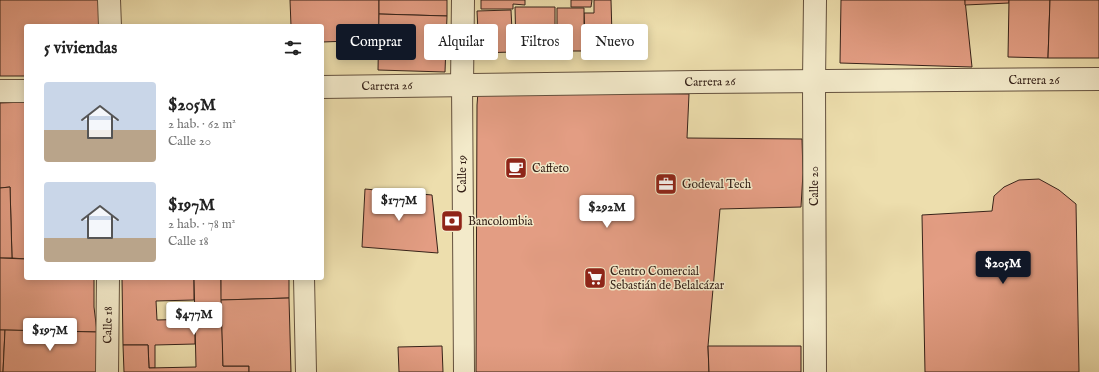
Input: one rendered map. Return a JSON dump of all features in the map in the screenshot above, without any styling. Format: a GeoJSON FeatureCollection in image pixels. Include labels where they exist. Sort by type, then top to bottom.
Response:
{"type":"FeatureCollection","features":[{"type":"Feature","properties":{"kind":"street"},"geometry":{"type":"LineString","coordinates":[[109,0],[110,24]]}},
{"type":"Feature","properties":{"kind":"street","name":"Calle 19"},"geometry":{"type":"LineString","coordinates":[[463,0],[462,84],[464,372]]}},
{"type":"Feature","properties":{"kind":"street","name":"Calle 20"},"geometry":{"type":"LineString","coordinates":[[815,0],[815,372]]}},
{"type":"Feature","properties":{"kind":"street","name":"Carrera 26"},"geometry":{"type":"LineString","coordinates":[[324,87],[462,84],[1099,80]]}},
{"type":"Feature","properties":{"kind":"street"},"geometry":{"type":"LineString","coordinates":[[0,91],[24,91]]}},
{"type":"Feature","properties":{"kind":"street","name":"Calle 18"},"geometry":{"type":"LineString","coordinates":[[107,372],[108,280]]}},
{"type":"Feature","properties":{"kind":"street"},"geometry":{"type":"LineString","coordinates":[[304,280],[306,372]]}},
{"type":"Feature","properties":{"kind":"building"},"geometry":{"type":"Polygon","coordinates":[[[0,0],[101,0],[101,24],[24,24],[24,76],[0,76],[0,0]]]}},
{"type":"Feature","properties":{"kind":"building"},"geometry":{"type":"Polygon","coordinates":[[[290,0],[379,0],[379,24],[336,24],[336,42],[324,42],[324,24],[291,24],[290,0]]]}},
{"type":"Feature","properties":{"kind":"building"},"geometry":{"type":"Polygon","coordinates":[[[379,0],[447,0],[447,16],[379,14],[379,0]]]}},
{"type":"Feature","properties":{"kind":"building"},"geometry":{"type":"Polygon","coordinates":[[[481,0],[525,0],[525,5],[513,4],[513,9],[481,9],[481,0]]]}},
{"type":"Feature","properties":{"kind":"building"},"geometry":{"type":"Polygon","coordinates":[[[571,0],[592,0],[591,7],[571,7],[571,0]]]}},
{"type":"Feature","properties":{"kind":"building"},"geometry":{"type":"Polygon","coordinates":[[[594,0],[611,0],[612,24],[584,24],[584,13],[594,13],[594,0]]]}},
{"type":"Feature","properties":{"kind":"building"},"geometry":{"type":"Polygon","coordinates":[[[841,0],[965,0],[972,67],[840,63],[841,0]]]}},
{"type":"Feature","properties":{"kind":"building"},"geometry":{"type":"Polygon","coordinates":[[[965,0],[1009,0],[1009,3],[965,5],[965,0]]]}},
{"type":"Feature","properties":{"kind":"building"},"geometry":{"type":"Polygon","coordinates":[[[1009,0],[1050,0],[1048,58],[1008,57],[1009,0]]]}},
{"type":"Feature","properties":{"kind":"building"},"geometry":{"type":"Polygon","coordinates":[[[1050,0],[1099,0],[1099,58],[1048,58],[1050,0]]]}},
{"type":"Feature","properties":{"kind":"building"},"geometry":{"type":"Polygon","coordinates":[[[515,7],[555,7],[555,24],[515,24],[515,7]]]}},
{"type":"Feature","properties":{"kind":"building"},"geometry":{"type":"Polygon","coordinates":[[[557,8],[584,8],[584,24],[581,24],[581,51],[573,51],[573,24],[557,24],[557,8]]]}},
{"type":"Feature","properties":{"kind":"building"},"geometry":{"type":"Polygon","coordinates":[[[511,10],[512,24],[506,24],[506,52],[498,52],[498,24],[478,24],[477,11],[511,10]]]}},
{"type":"Feature","properties":{"kind":"building"},"geometry":{"type":"Polygon","coordinates":[[[379,14],[447,16],[447,24],[424,24],[424,60],[445,60],[445,72],[378,70],[378,60],[416,60],[416,24],[379,24],[379,14]]]}},
{"type":"Feature","properties":{"kind":"building","name":"Centro Comercial Sebastián de Belalcázar"},"geometry":{"type":"Polygon","coordinates":[[[478,92],[689,94],[687,138],[802,139],[803,173],[801,207],[720,209],[708,346],[709,372],[476,372],[478,92]]]}},
{"type":"Feature","properties":{"kind":"building"},"geometry":{"type":"Polygon","coordinates":[[[24,102],[24,259],[12,258],[10,187],[0,188],[0,103],[24,102]]]}},
{"type":"Feature","properties":{"kind":"building"},"geometry":{"type":"Polygon","coordinates":[[[1039,179],[1059,190],[1076,204],[1079,372],[925,372],[922,215],[992,211],[994,196],[1004,187],[1019,180],[1039,179]]]}},
{"type":"Feature","properties":{"kind":"building"},"geometry":{"type":"Polygon","coordinates":[[[10,187],[12,258],[0,258],[0,188],[10,187]]]}},
{"type":"Feature","properties":{"kind":"building"},"geometry":{"type":"Polygon","coordinates":[[[365,189],[432,195],[438,253],[362,247],[365,189]]]}},
{"type":"Feature","properties":{"kind":"building"},"geometry":{"type":"Polygon","coordinates":[[[0,258],[24,259],[24,280],[94,280],[94,307],[97,332],[0,330],[0,258]]]}},
{"type":"Feature","properties":{"kind":"building"},"geometry":{"type":"Polygon","coordinates":[[[122,280],[194,280],[194,300],[156,301],[157,320],[195,319],[195,344],[155,345],[155,368],[149,368],[148,345],[123,345],[122,280]]]}},
{"type":"Feature","properties":{"kind":"building"},"geometry":{"type":"Polygon","coordinates":[[[194,280],[221,280],[223,366],[249,366],[249,372],[124,372],[123,345],[148,345],[149,368],[196,367],[194,280]]]}},
{"type":"Feature","properties":{"kind":"building"},"geometry":{"type":"Polygon","coordinates":[[[221,280],[289,280],[289,298],[221,300],[221,280]]]}},
{"type":"Feature","properties":{"kind":"building"},"geometry":{"type":"Polygon","coordinates":[[[289,298],[291,372],[249,372],[249,366],[223,366],[221,300],[289,298]]]}},
{"type":"Feature","properties":{"kind":"building"},"geometry":{"type":"Polygon","coordinates":[[[0,330],[5,330],[3,372],[0,372],[0,330]]]}},
{"type":"Feature","properties":{"kind":"building"},"geometry":{"type":"Polygon","coordinates":[[[5,330],[97,332],[97,372],[3,372],[5,330]]]}},
{"type":"Feature","properties":{"kind":"building"},"geometry":{"type":"Polygon","coordinates":[[[442,346],[443,372],[399,372],[398,347],[442,346]]]}},
{"type":"Feature","properties":{"kind":"building"},"geometry":{"type":"Polygon","coordinates":[[[708,346],[801,346],[801,372],[709,372],[708,346]]]}},
{"type":"Feature","properties":{"kind":"place","name":"Caffeto"},"geometry":{"type":"Point","coordinates":[516,168]}},
{"type":"Feature","properties":{"kind":"place","name":"Godeval Tech"},"geometry":{"type":"Point","coordinates":[666,184]}},
{"type":"Feature","properties":{"kind":"place","name":"Bancolombia"},"geometry":{"type":"Point","coordinates":[452,221]}},
{"type":"Feature","properties":{"kind":"place","name":"Centro Comercial Sebastián de Belalcázar"},"geometry":{"type":"Point","coordinates":[595,278]}}]}
